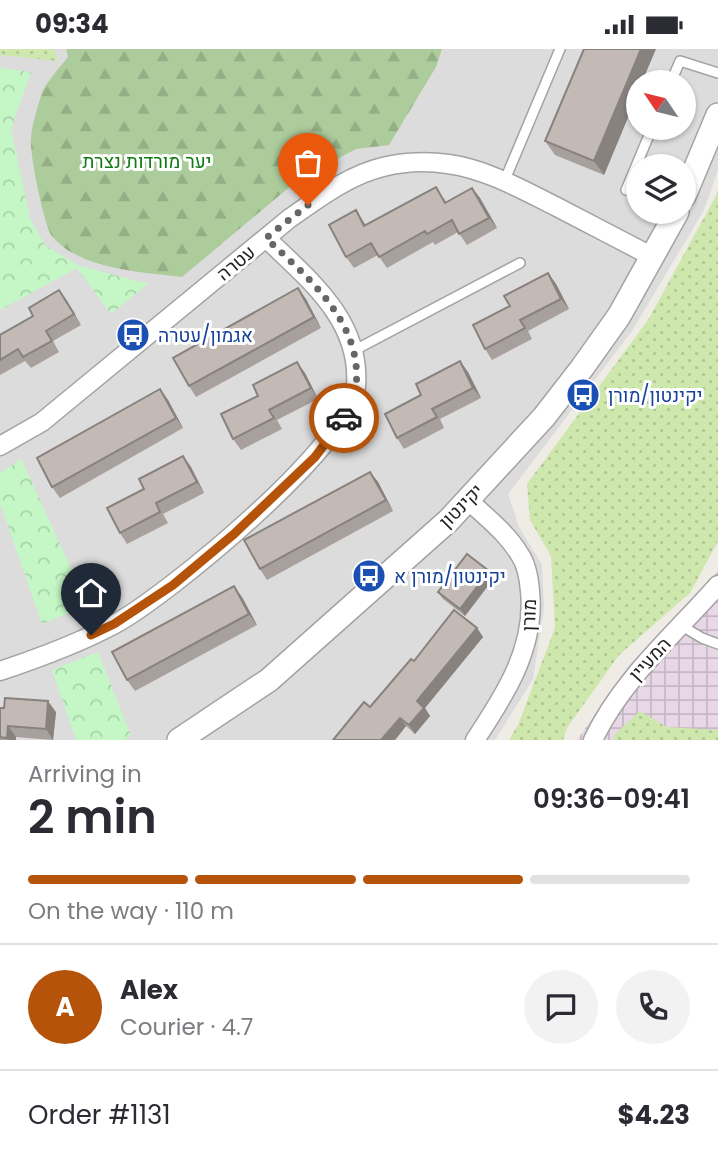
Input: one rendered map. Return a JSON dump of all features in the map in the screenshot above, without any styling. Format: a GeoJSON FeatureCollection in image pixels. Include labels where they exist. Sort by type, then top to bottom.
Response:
{"type":"FeatureCollection","features":[{"type":"Feature","properties":{"kind":"street"},"geometry":{"type":"LineString","coordinates":[[696,167],[718,115]]}},
{"type":"Feature","properties":{"kind":"street","name":"עטרה"},"geometry":{"type":"LineString","coordinates":[[0,446],[42,422],[266,238],[327,192],[383,166],[416,162],[447,163],[485,174],[653,257]]}},
{"type":"Feature","properties":{"kind":"street","name":"יקינטון"},"geometry":{"type":"LineString","coordinates":[[179,740],[269,680],[449,520],[536,426],[582,368],[618,316],[671,224]]}},
{"type":"Feature","properties":{"kind":"street"},"geometry":{"type":"LineString","coordinates":[[0,671],[51,654],[114,624],[173,585],[234,534],[315,457],[344,418],[356,389],[350,336],[332,306],[266,238]]}},
{"type":"Feature","properties":{"kind":"street","name":"מורן"},"geometry":{"type":"LineString","coordinates":[[468,500],[506,536],[522,557],[532,609],[527,643],[517,668],[497,708],[475,740]]}},
{"type":"Feature","properties":{"kind":"street","name":"המעיין"},"geometry":{"type":"LineString","coordinates":[[593,740],[605,715],[631,679],[718,585]]}},
{"type":"Feature","properties":{"kind":"lane"},"geometry":{"type":"LineString","coordinates":[[505,182],[560,49]]}},
{"type":"Feature","properties":{"kind":"lane"},"geometry":{"type":"LineString","coordinates":[[676,70],[680,61],[718,73]]}},
{"type":"Feature","properties":{"kind":"lane"},"geometry":{"type":"LineString","coordinates":[[353,351],[520,263]]}},
{"type":"Feature","properties":{"kind":"lane"},"geometry":{"type":"LineString","coordinates":[[682,626],[718,644]]}},
{"type":"Feature","properties":{"kind":"shaded area"},"geometry":{"type":"Polygon","coordinates":[[[0,49],[718,49],[718,170],[704,210],[696,223],[696,154],[626,154],[626,224],[696,224],[632,331],[508,494],[519,527],[542,565],[544,608],[533,679],[495,740],[0,740],[0,49]]]}},
{"type":"Feature","properties":{"kind":"shaded area"},"geometry":{"type":"Polygon","coordinates":[[[718,570],[718,740],[577,740],[630,664],[702,595],[718,570]]]}},
{"type":"Feature","properties":{"kind":"green space"},"geometry":{"type":"Polygon","coordinates":[[[0,49],[54,49],[58,61],[0,55],[0,49]]]}},
{"type":"Feature","properties":{"kind":"green space","name":"יער מורדות נצרת"},"geometry":{"type":"Polygon","coordinates":[[[66,49],[442,49],[436,67],[389,145],[356,149],[299,179],[182,277],[126,270],[97,263],[70,252],[52,236],[38,188],[31,138],[42,92],[68,57],[66,49]]]}},
{"type":"Feature","properties":{"kind":"green space"},"geometry":{"type":"Polygon","coordinates":[[[0,68],[31,72],[11,129],[30,219],[45,245],[77,265],[148,284],[111,314],[77,268],[0,310],[0,68]]]}},
{"type":"Feature","properties":{"kind":"green space"},"geometry":{"type":"Polygon","coordinates":[[[718,192],[718,541],[690,593],[619,655],[567,728],[563,740],[509,740],[518,725],[555,628],[551,556],[530,520],[527,484],[648,320],[718,192]]]}},
{"type":"Feature","properties":{"kind":"green space"},"geometry":{"type":"Polygon","coordinates":[[[21,459],[88,605],[42,624],[0,503],[0,473],[21,459]]]}},
{"type":"Feature","properties":{"kind":"green space"},"geometry":{"type":"Polygon","coordinates":[[[98,652],[131,736],[124,740],[76,740],[52,670],[98,652]]]}},
{"type":"Feature","properties":{"kind":"green space"},"geometry":{"type":"Polygon","coordinates":[[[640,711],[667,727],[718,730],[718,740],[613,740],[614,735],[640,711]]]}},
{"type":"Feature","properties":{"kind":"building"},"geometry":{"type":"Polygon","coordinates":[[[584,49],[641,49],[632,70],[626,70],[626,85],[594,161],[545,141],[584,49]]]}},
{"type":"Feature","properties":{"kind":"building"},"geometry":{"type":"Polygon","coordinates":[[[436,187],[445,203],[472,188],[489,218],[459,234],[452,220],[427,234],[425,231],[379,257],[371,243],[346,257],[329,225],[356,210],[364,226],[436,187]]]}},
{"type":"Feature","properties":{"kind":"building"},"geometry":{"type":"Polygon","coordinates":[[[548,273],[561,299],[520,320],[525,328],[485,349],[473,325],[510,306],[504,296],[548,273]]]}},
{"type":"Feature","properties":{"kind":"building"},"geometry":{"type":"Polygon","coordinates":[[[298,288],[314,317],[189,386],[173,358],[298,288]]]}},
{"type":"Feature","properties":{"kind":"building"},"geometry":{"type":"Polygon","coordinates":[[[59,290],[74,314],[46,331],[52,341],[23,357],[18,349],[0,360],[0,335],[33,316],[29,308],[59,290]]]}},
{"type":"Feature","properties":{"kind":"building"},"geometry":{"type":"Polygon","coordinates":[[[460,361],[473,388],[432,409],[437,417],[397,438],[385,414],[421,395],[416,384],[460,361]]]}},
{"type":"Feature","properties":{"kind":"building"},"geometry":{"type":"Polygon","coordinates":[[[297,362],[311,388],[269,410],[274,418],[233,439],[221,414],[258,396],[253,385],[297,362]]]}},
{"type":"Feature","properties":{"kind":"building"},"geometry":{"type":"Polygon","coordinates":[[[160,389],[176,418],[52,487],[37,458],[160,389]]]}},
{"type":"Feature","properties":{"kind":"building"},"geometry":{"type":"Polygon","coordinates":[[[183,456],[197,482],[156,503],[160,512],[120,533],[107,508],[144,489],[139,479],[183,456]]]}},
{"type":"Feature","properties":{"kind":"building"},"geometry":{"type":"Polygon","coordinates":[[[370,472],[386,500],[260,569],[244,540],[370,472]]]}},
{"type":"Feature","properties":{"kind":"building"},"geometry":{"type":"Polygon","coordinates":[[[467,554],[489,571],[460,609],[438,592],[467,554]]]}},
{"type":"Feature","properties":{"kind":"building"},"geometry":{"type":"Polygon","coordinates":[[[234,586],[249,614],[127,680],[112,652],[234,586]]]}},
{"type":"Feature","properties":{"kind":"building"},"geometry":{"type":"Polygon","coordinates":[[[454,610],[477,628],[417,701],[424,708],[409,725],[400,718],[381,740],[333,740],[364,702],[370,707],[411,659],[414,661],[454,610]]]}},
{"type":"Feature","properties":{"kind":"building"},"geometry":{"type":"Polygon","coordinates":[[[5,698],[48,701],[46,729],[8,726],[7,738],[0,737],[0,708],[4,708],[5,698]]]}},
{"type":"Feature","properties":{"kind":"way so far"},"geometry":{"type":"LineString","coordinates":[[308,205],[266,238],[332,306],[350,336],[356,389],[344,418]]}},
{"type":"Feature","properties":{"kind":"place","name":"אגמון/עטרה"},"geometry":{"type":"Point","coordinates":[133,335]}},
{"type":"Feature","properties":{"kind":"place","name":"יקינטון/מורן"},"geometry":{"type":"Point","coordinates":[583,395]}},
{"type":"Feature","properties":{"kind":"place","name":"יקינטון/מורן א"},"geometry":{"type":"Point","coordinates":[369,576]}},
{"type":"Feature","properties":{"kind":"route"},"geometry":{"type":"LineString","coordinates":[[91,635],[114,624],[173,585],[234,534],[315,457],[344,418]]}}]}
